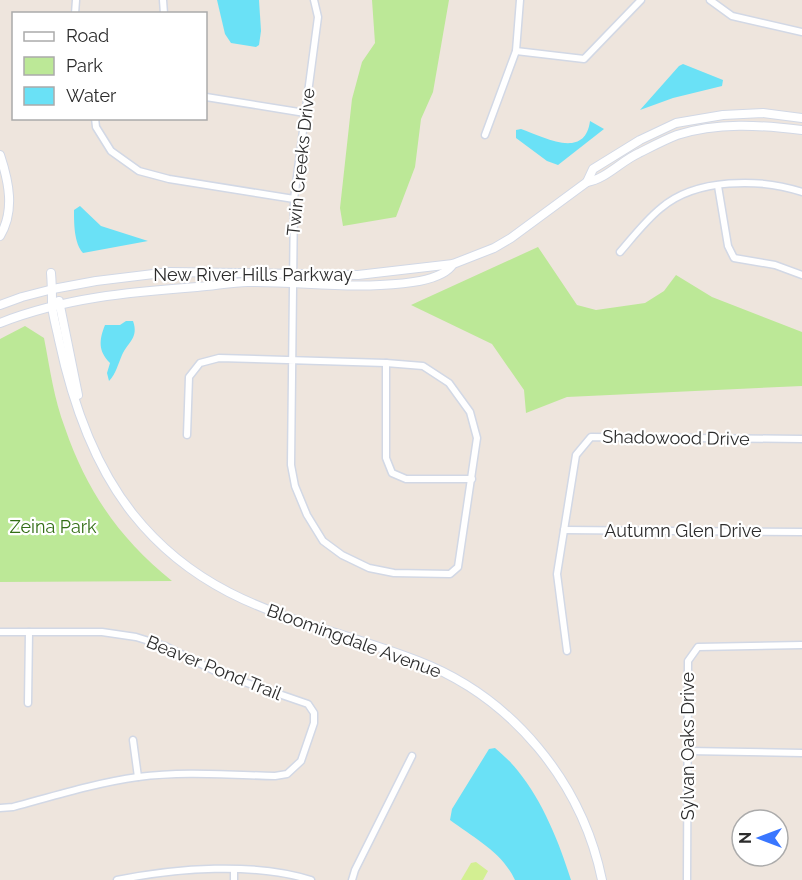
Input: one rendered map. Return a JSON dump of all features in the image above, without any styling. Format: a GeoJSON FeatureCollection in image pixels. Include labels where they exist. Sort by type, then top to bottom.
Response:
{"type":"FeatureCollection","features":[{"type":"Feature","properties":{"kind":"street","name":"Twin Creeks Drive"},"geometry":{"type":"LineString","coordinates":[[187,435],[189,377],[200,363],[219,358],[292,360],[386,363],[423,366],[449,383],[470,412],[477,438],[458,567],[450,574],[394,573],[369,568],[342,555],[323,541],[307,515],[295,486],[291,465],[292,360],[292,283],[294,199],[318,17],[314,0]]}},
{"type":"Feature","properties":{"kind":"street"},"geometry":{"type":"LineString","coordinates":[[485,135],[516,51],[520,0]]}},
{"type":"Feature","properties":{"kind":"street"},"geometry":{"type":"LineString","coordinates":[[516,51],[584,59],[641,0]]}},
{"type":"Feature","properties":{"kind":"street"},"geometry":{"type":"LineString","coordinates":[[710,0],[732,16],[802,32]]}},
{"type":"Feature","properties":{"kind":"street"},"geometry":{"type":"LineString","coordinates":[[207,97],[305,112]]}},
{"type":"Feature","properties":{"kind":"street","name":"New River Hills Parkway"},"geometry":{"type":"LineString","coordinates":[[0,305],[33,293],[53,289],[170,272],[372,274],[453,264],[494,248],[511,238],[587,182],[593,169],[640,140],[676,123],[723,115],[753,113],[802,118]]}},
{"type":"Feature","properties":{"kind":"street"},"geometry":{"type":"LineString","coordinates":[[95,120],[96,127],[111,151],[139,171],[169,179],[294,199]]}},
{"type":"Feature","properties":{"kind":"street","name":"New River Hills Parkway"},"geometry":{"type":"LineString","coordinates":[[587,182],[595,181],[636,154],[678,135],[718,127],[748,126],[802,130]]}},
{"type":"Feature","properties":{"kind":"street"},"geometry":{"type":"LineString","coordinates":[[0,155],[10,207],[6,225],[0,236]]}},
{"type":"Feature","properties":{"kind":"street"},"geometry":{"type":"LineString","coordinates":[[620,252],[661,208],[673,200],[703,188],[758,183],[802,192]]}},
{"type":"Feature","properties":{"kind":"street"},"geometry":{"type":"LineString","coordinates":[[718,186],[728,246],[734,258],[775,265],[802,275]]}},
{"type":"Feature","properties":{"kind":"street","name":"New River Hills Parkway"},"geometry":{"type":"LineString","coordinates":[[0,323],[56,305],[147,291],[237,282],[360,286],[394,284],[435,276],[447,271],[453,264]]}},
{"type":"Feature","properties":{"kind":"street","name":"Bloomingdale Avenue"},"geometry":{"type":"LineString","coordinates":[[51,273],[56,305],[83,421],[106,474],[132,513],[165,549],[195,573],[226,592],[250,603],[416,660],[472,689],[511,719],[543,754],[572,798],[589,833],[602,880]]}},
{"type":"Feature","properties":{"kind":"street"},"geometry":{"type":"LineString","coordinates":[[386,363],[386,458],[392,473],[406,480],[472,478]]}},
{"type":"Feature","properties":{"kind":"street","name":"Shadowood Drive"},"geometry":{"type":"LineString","coordinates":[[567,651],[557,574],[576,455],[591,437],[802,439]]}},
{"type":"Feature","properties":{"kind":"street","name":"Autumn Glen Drive"},"geometry":{"type":"LineString","coordinates":[[564,530],[802,532]]}},
{"type":"Feature","properties":{"kind":"street","name":"Beaver Pond Trail"},"geometry":{"type":"LineString","coordinates":[[0,632],[102,632],[146,640],[165,646],[221,674],[308,704],[314,713],[314,723],[301,761],[287,774],[275,776],[199,773],[138,777],[76,789],[13,807],[0,808]]}},
{"type":"Feature","properties":{"kind":"street"},"geometry":{"type":"LineString","coordinates":[[28,703],[29,632]]}},
{"type":"Feature","properties":{"kind":"street","name":"Sylvan Oaks Drive"},"geometry":{"type":"LineString","coordinates":[[687,880],[688,661],[698,646],[802,645]]}},
{"type":"Feature","properties":{"kind":"street"},"geometry":{"type":"LineString","coordinates":[[133,740],[138,777]]}},
{"type":"Feature","properties":{"kind":"street"},"geometry":{"type":"LineString","coordinates":[[687,751],[802,753]]}},
{"type":"Feature","properties":{"kind":"street"},"geometry":{"type":"LineString","coordinates":[[352,880],[412,756]]}},
{"type":"Feature","properties":{"kind":"street"},"geometry":{"type":"LineString","coordinates":[[117,880],[186,869],[274,873],[311,880]]}},
{"type":"Feature","properties":{"kind":"street"},"geometry":{"type":"LineString","coordinates":[[234,870],[234,880]]}},
{"type":"Feature","properties":{"kind":"green space"},"geometry":{"type":"Polygon","coordinates":[[[372,0],[449,0],[433,92],[421,119],[415,167],[396,217],[343,226],[340,208],[352,99],[362,62],[375,43],[372,0]]]}},
{"type":"Feature","properties":{"kind":"green space"},"geometry":{"type":"Polygon","coordinates":[[[538,247],[577,305],[596,310],[645,303],[664,291],[676,275],[712,297],[802,332],[802,386],[567,397],[526,413],[524,390],[492,344],[411,305],[538,247]]]}},
{"type":"Feature","properties":{"kind":"green space","name":"Zeina Park"},"geometry":{"type":"Polygon","coordinates":[[[25,326],[44,338],[61,417],[74,451],[95,493],[121,531],[153,565],[172,581],[0,582],[0,339],[25,326]]]}},
{"type":"Feature","properties":{"kind":"green space"},"geometry":{"type":"Polygon","coordinates":[[[476,862],[488,871],[483,880],[461,880],[471,863],[476,862]]]}},
{"type":"Feature","properties":{"kind":"water"},"geometry":{"type":"Polygon","coordinates":[[[217,0],[259,0],[261,31],[259,45],[256,47],[231,43],[225,34],[217,0]]]}},
{"type":"Feature","properties":{"kind":"water"},"geometry":{"type":"Polygon","coordinates":[[[683,64],[723,80],[722,86],[673,98],[640,110],[679,66],[683,64]]]}},
{"type":"Feature","properties":{"kind":"water"},"geometry":{"type":"Polygon","coordinates":[[[590,121],[604,129],[558,165],[547,161],[516,138],[516,130],[521,129],[551,140],[572,143],[580,140],[586,133],[590,121]]]}},
{"type":"Feature","properties":{"kind":"water"},"geometry":{"type":"Polygon","coordinates":[[[80,206],[101,226],[148,241],[83,253],[74,227],[74,210],[80,206]]]}},
{"type":"Feature","properties":{"kind":"water"},"geometry":{"type":"Polygon","coordinates":[[[126,321],[133,321],[134,336],[109,381],[107,373],[110,363],[103,354],[101,345],[103,330],[105,325],[120,325],[126,321]]]}},
{"type":"Feature","properties":{"kind":"water"},"geometry":{"type":"Polygon","coordinates":[[[495,748],[516,768],[543,809],[556,837],[571,880],[515,880],[495,853],[450,820],[452,809],[489,749],[495,748]]]}}]}
